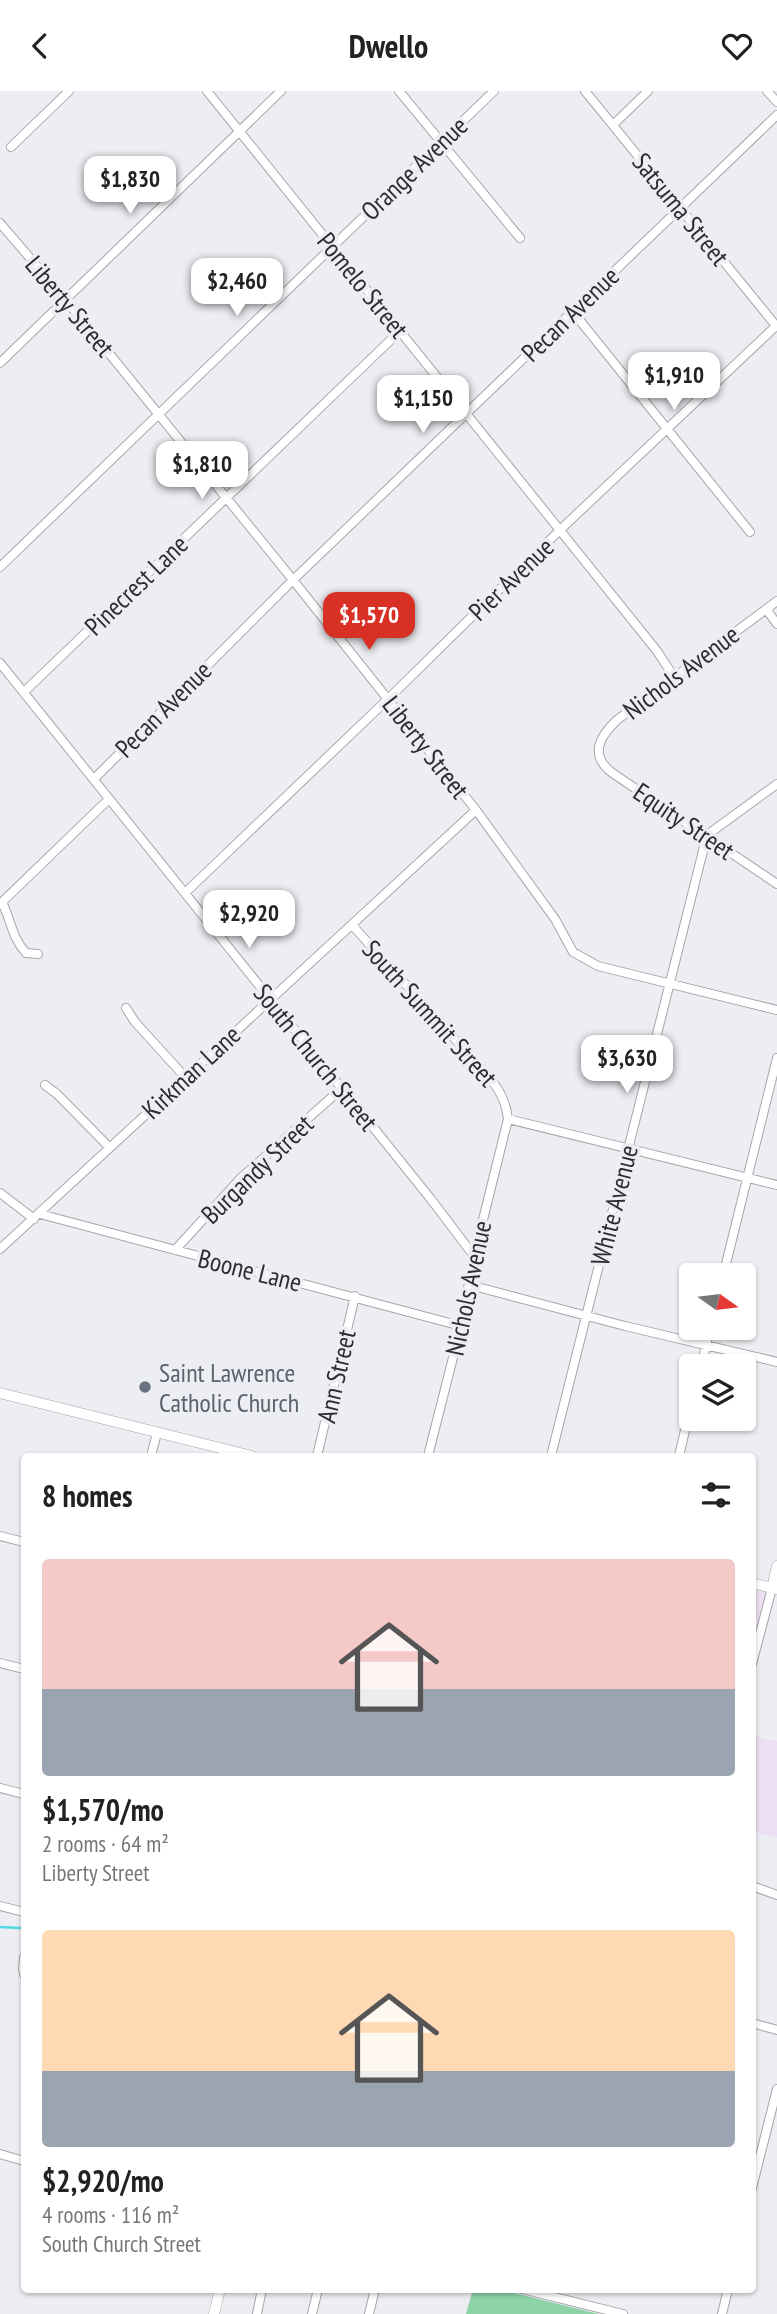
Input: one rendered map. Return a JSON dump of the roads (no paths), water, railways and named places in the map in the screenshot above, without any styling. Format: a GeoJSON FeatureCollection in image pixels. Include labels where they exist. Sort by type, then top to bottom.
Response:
{"type":"FeatureCollection","features":[{"type":"Feature","properties":{"kind":"street"},"geometry":{"type":"LineString","coordinates":[[10,147],[69,91]]}},
{"type":"Feature","properties":{"kind":"street","name":"Pomelo Street"},"geometry":{"type":"LineString","coordinates":[[207,91],[657,651],[674,677]]}},
{"type":"Feature","properties":{"kind":"street"},"geometry":{"type":"LineString","coordinates":[[0,363],[281,91]]}},
{"type":"Feature","properties":{"kind":"street"},"geometry":{"type":"LineString","coordinates":[[399,91],[520,237]]}},
{"type":"Feature","properties":{"kind":"street","name":"Orange Avenue"},"geometry":{"type":"LineString","coordinates":[[0,566],[495,91]]}},
{"type":"Feature","properties":{"kind":"street","name":"Satsuma Street"},"geometry":{"type":"LineString","coordinates":[[585,91],[777,326]]}},
{"type":"Feature","properties":{"kind":"street"},"geometry":{"type":"LineString","coordinates":[[613,125],[648,91]]}},
{"type":"Feature","properties":{"kind":"street"},"geometry":{"type":"LineString","coordinates":[[767,91],[777,103]]}},
{"type":"Feature","properties":{"kind":"street","name":"Pecan Avenue"},"geometry":{"type":"LineString","coordinates":[[94,779],[293,580],[777,115]]}},
{"type":"Feature","properties":{"kind":"street","name":"Liberty Street"},"geometry":{"type":"LineString","coordinates":[[0,223],[227,498],[476,810],[555,919],[573,952],[598,966],[777,1010]]}},
{"type":"Feature","properties":{"kind":"street"},"geometry":{"type":"LineString","coordinates":[[573,312],[750,532]]}},
{"type":"Feature","properties":{"kind":"street","name":"Pier Avenue"},"geometry":{"type":"LineString","coordinates":[[185,893],[560,530],[777,326]]}},
{"type":"Feature","properties":{"kind":"street","name":"Pinecrest Lane"},"geometry":{"type":"LineString","coordinates":[[24,692],[400,331]]}},
{"type":"Feature","properties":{"kind":"street","name":"Nichols Avenue"},"geometry":{"type":"LineString","coordinates":[[598,752],[604,732],[617,720],[777,601]]}},
{"type":"Feature","properties":{"kind":"street"},"geometry":{"type":"LineString","coordinates":[[766,609],[777,624]]}},
{"type":"Feature","properties":{"kind":"street","name":"South Church Street"},"geometry":{"type":"LineString","coordinates":[[0,663],[474,1256]]}},
{"type":"Feature","properties":{"kind":"street","name":"Equity Street"},"geometry":{"type":"LineString","coordinates":[[598,752],[604,766],[611,772],[777,884]]}},
{"type":"Feature","properties":{"kind":"street"},"geometry":{"type":"LineString","coordinates":[[707,835],[777,784]]}},
{"type":"Feature","properties":{"kind":"street"},"geometry":{"type":"LineString","coordinates":[[38,954],[26,953],[16,941],[9,916],[1,903],[108,799]]}},
{"type":"Feature","properties":{"kind":"street","name":"Kirkman Lane"},"geometry":{"type":"LineString","coordinates":[[0,1249],[476,810]]}},
{"type":"Feature","properties":{"kind":"street","name":"White Avenue"},"geometry":{"type":"LineString","coordinates":[[552,1453],[707,835]]}},
{"type":"Feature","properties":{"kind":"street","name":"South Summit Street"},"geometry":{"type":"LineString","coordinates":[[352,925],[490,1078],[500,1092],[508,1119],[777,1185]]}},
{"type":"Feature","properties":{"kind":"street"},"geometry":{"type":"LineString","coordinates":[[126,1009],[185,1077]]}},
{"type":"Feature","properties":{"kind":"street"},"geometry":{"type":"LineString","coordinates":[[726,1263],[777,1058]]}},
{"type":"Feature","properties":{"kind":"street"},"geometry":{"type":"LineString","coordinates":[[45,1085],[109,1147]]}},
{"type":"Feature","properties":{"kind":"street","name":"Burgandy Street"},"geometry":{"type":"LineString","coordinates":[[174,1250],[241,1178],[341,1089]]}},
{"type":"Feature","properties":{"kind":"street","name":"Nichols Avenue"},"geometry":{"type":"LineString","coordinates":[[429,1453],[508,1119]]}},
{"type":"Feature","properties":{"kind":"street","name":"Boone Lane"},"geometry":{"type":"LineString","coordinates":[[0,1193],[37,1216],[355,1296],[461,1326]]}},
{"type":"Feature","properties":{"kind":"street"},"geometry":{"type":"LineString","coordinates":[[470,1285],[777,1362]]}},
{"type":"Feature","properties":{"kind":"street","name":"Ann Street"},"geometry":{"type":"LineString","coordinates":[[318,1453],[355,1296]]}},
{"type":"Feature","properties":{"kind":"street"},"geometry":{"type":"LineString","coordinates":[[704,1354],[707,1341]]}},
{"type":"Feature","properties":{"kind":"street"},"geometry":{"type":"LineString","coordinates":[[0,1393],[240,1453]]}},
{"type":"Feature","properties":{"kind":"street"},"geometry":{"type":"LineString","coordinates":[[680,1453],[685,1431]]}},
{"type":"Feature","properties":{"kind":"street"},"geometry":{"type":"LineString","coordinates":[[152,1453],[157,1433]]}},
{"type":"Feature","properties":{"kind":"street"},"geometry":{"type":"LineString","coordinates":[[0,1536],[21,1541]]}},
{"type":"Feature","properties":{"kind":"street"},"geometry":{"type":"LineString","coordinates":[[756,1650],[774,1588],[777,1566]]}},
{"type":"Feature","properties":{"kind":"street"},"geometry":{"type":"LineString","coordinates":[[756,1584],[774,1588]]}},
{"type":"Feature","properties":{"kind":"street"},"geometry":{"type":"LineString","coordinates":[[0,1663],[21,1668]]}},
{"type":"Feature","properties":{"kind":"street"},"geometry":{"type":"LineString","coordinates":[[0,1788],[21,1793]]}},
{"type":"Feature","properties":{"kind":"street"},"geometry":{"type":"LineString","coordinates":[[756,1887],[777,1895]]}},
{"type":"Feature","properties":{"kind":"street"},"geometry":{"type":"LineString","coordinates":[[0,1906],[21,1911]]}},
{"type":"Feature","properties":{"kind":"street"},"geometry":{"type":"LineString","coordinates":[[756,2024],[777,2029]]}},
{"type":"Feature","properties":{"kind":"street"},"geometry":{"type":"LineString","coordinates":[[756,2172],[777,2089]]}},
{"type":"Feature","properties":{"kind":"street"},"geometry":{"type":"LineString","coordinates":[[0,2154],[21,2160]]}},
{"type":"Feature","properties":{"kind":"street"},"geometry":{"type":"LineString","coordinates":[[214,2314],[219,2293]]}},
{"type":"Feature","properties":{"kind":"street"},"geometry":{"type":"LineString","coordinates":[[257,2314],[261,2293]]}},
{"type":"Feature","properties":{"kind":"street"},"geometry":{"type":"LineString","coordinates":[[312,2314],[317,2293]]}},
{"type":"Feature","properties":{"kind":"street"},"geometry":{"type":"LineString","coordinates":[[369,2314],[374,2293]]}},
{"type":"Feature","properties":{"kind":"street"},"geometry":{"type":"LineString","coordinates":[[538,2293],[623,2314]]}},
{"type":"Feature","properties":{"kind":"street"},"geometry":{"type":"LineString","coordinates":[[722,2314],[727,2293]]}},
{"type":"Feature","properties":{"kind":"waterway"},"geometry":{"type":"LineString","coordinates":[[0,1927],[20,1928]]}},
{"type":"Feature","properties":{"kind":"place","name":"Saint Lawrence Catholic Church"},"geometry":{"type":"Point","coordinates":[145,1387]}}]}
